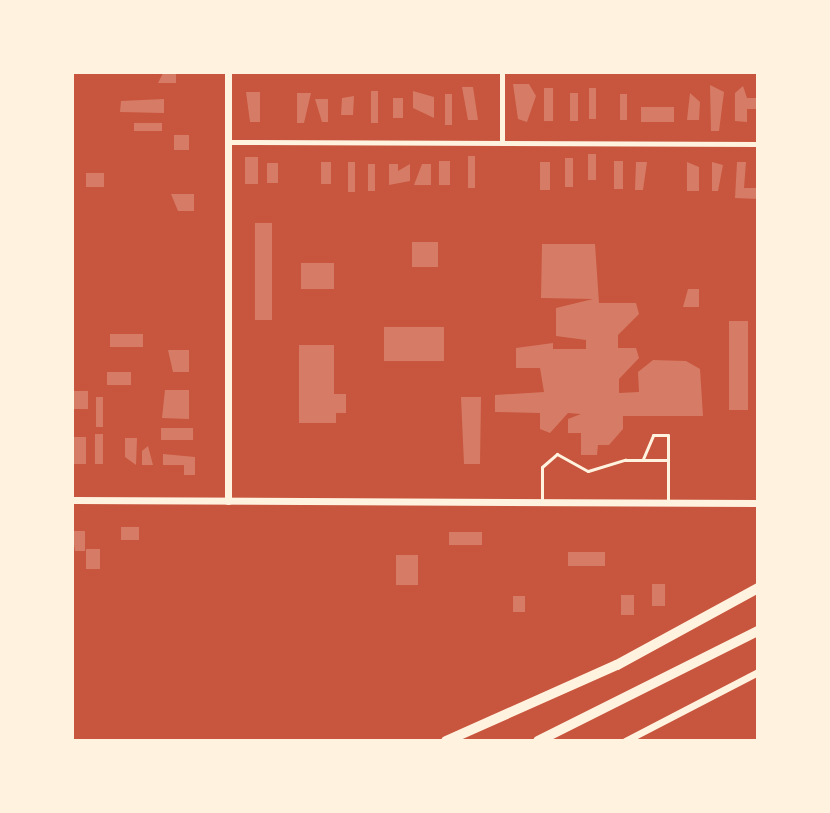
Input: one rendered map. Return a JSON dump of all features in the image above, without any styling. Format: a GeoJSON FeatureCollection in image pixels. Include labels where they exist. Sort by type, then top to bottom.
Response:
{"type":"FeatureCollection","features":[{"type":"Feature","properties":{"kind":"highway"},"geometry":{"type":"LineString","coordinates":[[446,741],[617,665],[758,588]]}},
{"type":"Feature","properties":{"kind":"highway"},"geometry":{"type":"LineString","coordinates":[[538,741],[758,631]]}},
{"type":"Feature","properties":{"kind":"main road"},"geometry":{"type":"LineString","coordinates":[[228,72],[228,501]]}},
{"type":"Feature","properties":{"kind":"main road"},"geometry":{"type":"LineString","coordinates":[[72,500],[758,503]]}},
{"type":"Feature","properties":{"kind":"main road"},"geometry":{"type":"LineString","coordinates":[[625,741],[758,672]]}},
{"type":"Feature","properties":{"kind":"street"},"geometry":{"type":"LineString","coordinates":[[502,72],[502,142]]}},
{"type":"Feature","properties":{"kind":"street"},"geometry":{"type":"LineString","coordinates":[[229,142],[758,144]]}},
{"type":"Feature","properties":{"kind":"lane"},"geometry":{"type":"LineString","coordinates":[[643,460],[644,444],[668,435],[668,503]]}},
{"type":"Feature","properties":{"kind":"lane"},"geometry":{"type":"LineString","coordinates":[[542,502],[542,467],[550,455],[588,471],[643,460],[668,460]]}},
{"type":"Feature","properties":{"kind":"building"},"geometry":{"type":"Polygon","coordinates":[[[163,73],[176,73],[176,83],[158,83],[163,73]]]}},
{"type":"Feature","properties":{"kind":"building"},"geometry":{"type":"Polygon","coordinates":[[[513,84],[529,84],[536,96],[527,122],[518,119],[513,84]]]}},
{"type":"Feature","properties":{"kind":"building"},"geometry":{"type":"Polygon","coordinates":[[[710,85],[724,92],[719,131],[711,131],[710,85]]]}},
{"type":"Feature","properties":{"kind":"building"},"geometry":{"type":"Polygon","coordinates":[[[743,86],[747,98],[757,98],[757,109],[747,109],[747,122],[735,121],[735,93],[743,86]]]}},
{"type":"Feature","properties":{"kind":"building"},"geometry":{"type":"Polygon","coordinates":[[[462,87],[473,87],[478,120],[468,120],[462,87]]]}},
{"type":"Feature","properties":{"kind":"building"},"geometry":{"type":"Polygon","coordinates":[[[544,88],[553,88],[553,121],[544,121],[544,88]]]}},
{"type":"Feature","properties":{"kind":"building"},"geometry":{"type":"Polygon","coordinates":[[[589,88],[596,88],[596,119],[589,119],[589,88]]]}},
{"type":"Feature","properties":{"kind":"building"},"geometry":{"type":"Polygon","coordinates":[[[371,91],[378,91],[378,123],[371,123],[371,91]]]}},
{"type":"Feature","properties":{"kind":"building"},"geometry":{"type":"Polygon","coordinates":[[[413,91],[434,97],[434,118],[413,108],[413,91]]]}},
{"type":"Feature","properties":{"kind":"building"},"geometry":{"type":"Polygon","coordinates":[[[246,92],[260,92],[260,122],[250,122],[246,92]]]}},
{"type":"Feature","properties":{"kind":"building"},"geometry":{"type":"Polygon","coordinates":[[[297,93],[311,93],[304,123],[297,123],[297,93]]]}},
{"type":"Feature","properties":{"kind":"building"},"geometry":{"type":"Polygon","coordinates":[[[570,93],[578,93],[578,121],[570,121],[570,93]]]}},
{"type":"Feature","properties":{"kind":"building"},"geometry":{"type":"Polygon","coordinates":[[[690,93],[700,102],[699,120],[687,120],[690,93]]]}},
{"type":"Feature","properties":{"kind":"building"},"geometry":{"type":"Polygon","coordinates":[[[445,94],[452,94],[452,125],[445,125],[445,94]]]}},
{"type":"Feature","properties":{"kind":"building"},"geometry":{"type":"Polygon","coordinates":[[[620,94],[627,94],[627,120],[620,120],[620,94]]]}},
{"type":"Feature","properties":{"kind":"building"},"geometry":{"type":"Polygon","coordinates":[[[354,96],[353,115],[341,115],[342,98],[354,96]]]}},
{"type":"Feature","properties":{"kind":"building"},"geometry":{"type":"Polygon","coordinates":[[[393,98],[403,98],[403,118],[393,118],[393,98]]]}},
{"type":"Feature","properties":{"kind":"building"},"geometry":{"type":"Polygon","coordinates":[[[164,99],[164,113],[120,112],[121,101],[164,99]]]}},
{"type":"Feature","properties":{"kind":"building"},"geometry":{"type":"Polygon","coordinates":[[[315,99],[328,99],[328,122],[322,122],[315,99]]]}},
{"type":"Feature","properties":{"kind":"building"},"geometry":{"type":"Polygon","coordinates":[[[641,107],[674,107],[674,122],[641,122],[641,107]]]}},
{"type":"Feature","properties":{"kind":"building"},"geometry":{"type":"Polygon","coordinates":[[[134,123],[162,123],[162,131],[134,131],[134,123]]]}},
{"type":"Feature","properties":{"kind":"building"},"geometry":{"type":"Polygon","coordinates":[[[174,135],[189,135],[189,150],[174,150],[174,135]]]}},
{"type":"Feature","properties":{"kind":"building"},"geometry":{"type":"Polygon","coordinates":[[[588,154],[596,154],[596,180],[588,180],[588,154]]]}},
{"type":"Feature","properties":{"kind":"building"},"geometry":{"type":"Polygon","coordinates":[[[468,156],[475,156],[475,188],[468,188],[468,156]]]}},
{"type":"Feature","properties":{"kind":"building"},"geometry":{"type":"Polygon","coordinates":[[[245,157],[258,157],[258,184],[245,184],[245,157]]]}},
{"type":"Feature","properties":{"kind":"building"},"geometry":{"type":"Polygon","coordinates":[[[565,158],[573,158],[573,187],[565,187],[565,158]]]}},
{"type":"Feature","properties":{"kind":"building"},"geometry":{"type":"Polygon","coordinates":[[[439,161],[450,161],[450,185],[439,185],[439,161]]]}},
{"type":"Feature","properties":{"kind":"building"},"geometry":{"type":"Polygon","coordinates":[[[614,161],[623,161],[623,189],[614,189],[614,161]]]}},
{"type":"Feature","properties":{"kind":"building"},"geometry":{"type":"Polygon","coordinates":[[[321,162],[331,162],[331,184],[321,184],[321,162]]]}},
{"type":"Feature","properties":{"kind":"building"},"geometry":{"type":"Polygon","coordinates":[[[348,162],[355,162],[355,192],[348,192],[348,162]]]}},
{"type":"Feature","properties":{"kind":"building"},"geometry":{"type":"Polygon","coordinates":[[[540,162],[550,162],[550,190],[540,190],[540,162]]]}},
{"type":"Feature","properties":{"kind":"building"},"geometry":{"type":"Polygon","coordinates":[[[636,162],[647,162],[643,190],[635,190],[636,162]]]}},
{"type":"Feature","properties":{"kind":"building"},"geometry":{"type":"Polygon","coordinates":[[[687,162],[699,167],[699,191],[687,191],[687,162]]]}},
{"type":"Feature","properties":{"kind":"building"},"geometry":{"type":"Polygon","coordinates":[[[712,162],[723,165],[718,191],[712,191],[712,162]]]}},
{"type":"Feature","properties":{"kind":"building"},"geometry":{"type":"Polygon","coordinates":[[[737,162],[746,162],[744,188],[758,188],[758,199],[735,198],[737,162]]]}},
{"type":"Feature","properties":{"kind":"building"},"geometry":{"type":"Polygon","coordinates":[[[267,163],[278,163],[278,183],[267,183],[267,163]]]}},
{"type":"Feature","properties":{"kind":"building"},"geometry":{"type":"Polygon","coordinates":[[[368,164],[375,164],[375,191],[368,191],[368,164]]]}},
{"type":"Feature","properties":{"kind":"building"},"geometry":{"type":"Polygon","coordinates":[[[389,164],[398,164],[398,171],[410,164],[410,181],[389,185],[389,164]]]}},
{"type":"Feature","properties":{"kind":"building"},"geometry":{"type":"Polygon","coordinates":[[[422,164],[431,164],[431,185],[414,185],[422,164]]]}},
{"type":"Feature","properties":{"kind":"building"},"geometry":{"type":"Polygon","coordinates":[[[86,173],[104,173],[104,187],[86,187],[86,173]]]}},
{"type":"Feature","properties":{"kind":"building"},"geometry":{"type":"Polygon","coordinates":[[[171,194],[194,194],[194,211],[178,211],[171,194]]]}},
{"type":"Feature","properties":{"kind":"building"},"geometry":{"type":"Polygon","coordinates":[[[255,223],[272,223],[272,320],[255,320],[255,223]]]}},
{"type":"Feature","properties":{"kind":"building"},"geometry":{"type":"Polygon","coordinates":[[[412,242],[438,242],[438,267],[412,267],[412,242]]]}},
{"type":"Feature","properties":{"kind":"building"},"geometry":{"type":"Polygon","coordinates":[[[542,244],[595,244],[599,303],[636,303],[639,314],[618,335],[618,348],[636,348],[639,358],[619,379],[619,393],[639,392],[638,372],[653,360],[686,361],[700,369],[703,416],[623,416],[623,429],[609,445],[598,445],[597,455],[581,455],[581,433],[568,433],[568,419],[581,414],[568,413],[550,433],[540,429],[540,413],[495,412],[495,395],[544,392],[540,368],[516,368],[516,348],[553,343],[553,349],[586,349],[586,340],[556,336],[556,308],[593,299],[541,298],[542,244]]]}},
{"type":"Feature","properties":{"kind":"building"},"geometry":{"type":"Polygon","coordinates":[[[301,263],[334,263],[334,289],[301,289],[301,263]]]}},
{"type":"Feature","properties":{"kind":"building"},"geometry":{"type":"Polygon","coordinates":[[[688,289],[699,289],[699,307],[683,307],[688,289]]]}},
{"type":"Feature","properties":{"kind":"building"},"geometry":{"type":"Polygon","coordinates":[[[729,321],[748,321],[748,410],[729,410],[729,321]]]}},
{"type":"Feature","properties":{"kind":"building"},"geometry":{"type":"Polygon","coordinates":[[[384,327],[444,327],[444,361],[384,361],[384,327]]]}},
{"type":"Feature","properties":{"kind":"building"},"geometry":{"type":"Polygon","coordinates":[[[110,334],[143,334],[143,347],[110,347],[110,334]]]}},
{"type":"Feature","properties":{"kind":"building"},"geometry":{"type":"Polygon","coordinates":[[[299,345],[334,345],[334,394],[346,394],[346,413],[336,413],[336,423],[299,423],[299,345]]]}},
{"type":"Feature","properties":{"kind":"building"},"geometry":{"type":"Polygon","coordinates":[[[168,350],[189,350],[189,372],[173,372],[168,350]]]}},
{"type":"Feature","properties":{"kind":"building"},"geometry":{"type":"Polygon","coordinates":[[[107,372],[131,372],[131,385],[107,385],[107,372]]]}},
{"type":"Feature","properties":{"kind":"building"},"geometry":{"type":"Polygon","coordinates":[[[165,390],[189,390],[189,419],[162,418],[165,390]]]}},
{"type":"Feature","properties":{"kind":"building"},"geometry":{"type":"Polygon","coordinates":[[[72,391],[88,391],[88,409],[72,409],[72,391]]]}},
{"type":"Feature","properties":{"kind":"building"},"geometry":{"type":"Polygon","coordinates":[[[96,397],[103,397],[103,427],[96,427],[96,397]]]}},
{"type":"Feature","properties":{"kind":"building"},"geometry":{"type":"Polygon","coordinates":[[[461,397],[481,397],[480,464],[464,464],[461,397]]]}},
{"type":"Feature","properties":{"kind":"building"},"geometry":{"type":"Polygon","coordinates":[[[161,428],[193,428],[193,440],[161,440],[161,428]]]}},
{"type":"Feature","properties":{"kind":"building"},"geometry":{"type":"Polygon","coordinates":[[[95,434],[103,434],[103,464],[95,464],[95,434]]]}},
{"type":"Feature","properties":{"kind":"building"},"geometry":{"type":"Polygon","coordinates":[[[73,437],[86,437],[86,464],[73,464],[73,437]]]}},
{"type":"Feature","properties":{"kind":"building"},"geometry":{"type":"Polygon","coordinates":[[[125,438],[137,438],[136,465],[125,457],[125,438]]]}},
{"type":"Feature","properties":{"kind":"building"},"geometry":{"type":"Polygon","coordinates":[[[148,446],[153,465],[142,465],[142,451],[148,446]]]}},
{"type":"Feature","properties":{"kind":"building"},"geometry":{"type":"Polygon","coordinates":[[[163,454],[195,457],[195,475],[184,475],[184,465],[163,465],[163,454]]]}},
{"type":"Feature","properties":{"kind":"building"},"geometry":{"type":"Polygon","coordinates":[[[121,527],[139,527],[139,540],[121,540],[121,527]]]}},
{"type":"Feature","properties":{"kind":"building"},"geometry":{"type":"Polygon","coordinates":[[[72,531],[85,531],[85,551],[75,551],[72,531]]]}},
{"type":"Feature","properties":{"kind":"building"},"geometry":{"type":"Polygon","coordinates":[[[449,532],[482,532],[482,545],[449,545],[449,532]]]}},
{"type":"Feature","properties":{"kind":"building"},"geometry":{"type":"Polygon","coordinates":[[[86,549],[100,549],[100,569],[86,569],[86,549]]]}},
{"type":"Feature","properties":{"kind":"building"},"geometry":{"type":"Polygon","coordinates":[[[568,552],[605,552],[605,566],[568,566],[568,552]]]}},
{"type":"Feature","properties":{"kind":"building"},"geometry":{"type":"Polygon","coordinates":[[[396,555],[418,555],[418,585],[396,585],[396,555]]]}},
{"type":"Feature","properties":{"kind":"building"},"geometry":{"type":"Polygon","coordinates":[[[652,584],[665,584],[665,606],[652,606],[652,584]]]}},
{"type":"Feature","properties":{"kind":"building"},"geometry":{"type":"Polygon","coordinates":[[[621,595],[634,595],[634,615],[621,615],[621,595]]]}},
{"type":"Feature","properties":{"kind":"building"},"geometry":{"type":"Polygon","coordinates":[[[513,596],[525,596],[525,612],[513,612],[513,596]]]}}]}
